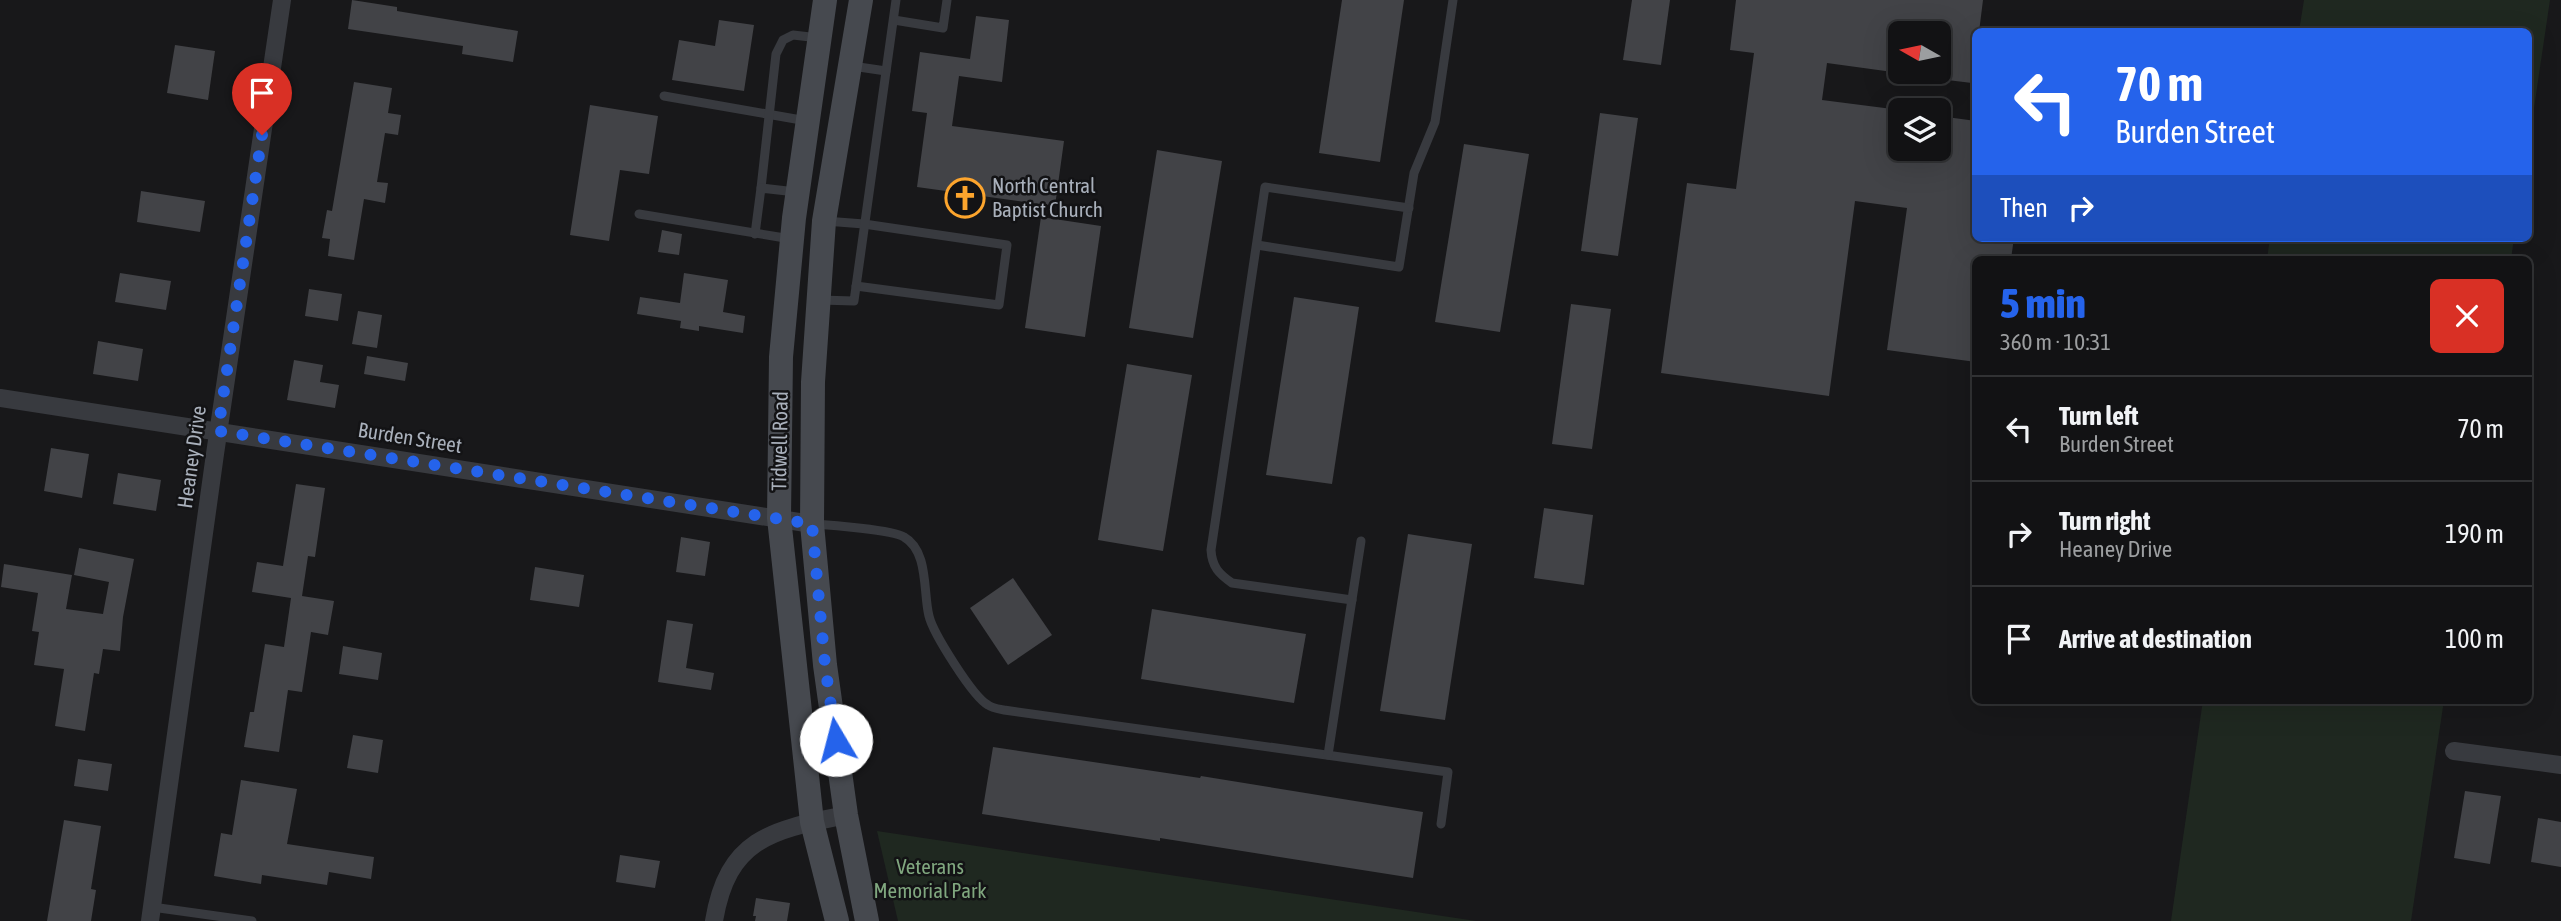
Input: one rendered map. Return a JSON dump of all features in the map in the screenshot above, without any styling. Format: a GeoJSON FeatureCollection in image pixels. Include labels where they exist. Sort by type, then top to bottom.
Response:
{"type":"FeatureCollection","features":[{"type":"Feature","properties":{"kind":"main road","name":"Tidwell Road"},"geometry":{"type":"LineString","coordinates":[[825,0],[793,228],[782,357],[779,518],[812,822],[837,921]]}},
{"type":"Feature","properties":{"kind":"main road","name":"Tidwell Road"},"geometry":{"type":"LineString","coordinates":[[861,0],[824,221],[813,382],[812,524],[825,665],[846,815],[867,921]]}},
{"type":"Feature","properties":{"kind":"main road"},"geometry":{"type":"LineString","coordinates":[[793,228],[824,221]]}},
{"type":"Feature","properties":{"kind":"street","name":"Heaney Drive"},"geometry":{"type":"LineString","coordinates":[[151,914],[218,431],[282,0]]}},
{"type":"Feature","properties":{"kind":"street","name":"Burden Street"},"geometry":{"type":"LineString","coordinates":[[0,398],[812,524]]}},
{"type":"Feature","properties":{"kind":"street"},"geometry":{"type":"LineString","coordinates":[[2454,751],[2561,765]]}},
{"type":"Feature","properties":{"kind":"street"},"geometry":{"type":"LineString","coordinates":[[714,921],[728,875],[748,848],[777,831],[846,815]]}},
{"type":"Feature","properties":{"kind":"lane"},"geometry":{"type":"LineString","coordinates":[[819,300],[853,301],[896,0]]}},
{"type":"Feature","properties":{"kind":"lane"},"geometry":{"type":"LineString","coordinates":[[894,20],[943,28],[947,0]]}},
{"type":"Feature","properties":{"kind":"lane"},"geometry":{"type":"LineString","coordinates":[[1257,245],[1399,267],[1414,173],[1435,122],[1453,0]]}},
{"type":"Feature","properties":{"kind":"lane"},"geometry":{"type":"LineString","coordinates":[[755,234],[776,54],[783,40],[793,35],[820,38]]}},
{"type":"Feature","properties":{"kind":"lane"},"geometry":{"type":"LineString","coordinates":[[850,66],[886,71]]}},
{"type":"Feature","properties":{"kind":"lane"},"geometry":{"type":"LineString","coordinates":[[664,96],[807,121]]}},
{"type":"Feature","properties":{"kind":"lane"},"geometry":{"type":"LineString","coordinates":[[1352,600],[1232,583],[1220,575],[1212,563],[1211,550],[1265,187],[1409,208]]}},
{"type":"Feature","properties":{"kind":"lane"},"geometry":{"type":"LineString","coordinates":[[761,188],[798,192]]}},
{"type":"Feature","properties":{"kind":"lane"},"geometry":{"type":"LineString","coordinates":[[639,215],[755,234],[793,228]]}},
{"type":"Feature","properties":{"kind":"lane"},"geometry":{"type":"LineString","coordinates":[[824,221],[864,224],[1007,245],[999,305],[856,286]]}},
{"type":"Feature","properties":{"kind":"lane"},"geometry":{"type":"LineString","coordinates":[[812,524],[904,536],[915,547],[921,560],[933,629],[973,690],[988,705],[1003,710],[1448,772],[1441,824]]}},
{"type":"Feature","properties":{"kind":"lane"},"geometry":{"type":"LineString","coordinates":[[1328,755],[1361,541]]}},
{"type":"Feature","properties":{"kind":"lane"},"geometry":{"type":"LineString","coordinates":[[151,914],[252,921]]}},
{"type":"Feature","properties":{"kind":"green space"},"geometry":{"type":"Polygon","coordinates":[[[2304,0],[2550,0],[2532,122],[2532,28],[2299,28],[2304,0]]]}},
{"type":"Feature","properties":{"kind":"green space"},"geometry":{"type":"Polygon","coordinates":[[[2269,242],[2513,242],[2511,256],[2267,256],[2269,242]]]}},
{"type":"Feature","properties":{"kind":"green space"},"geometry":{"type":"Polygon","coordinates":[[[2202,704],[2443,704],[2411,921],[2171,921],[2202,704]]]}},
{"type":"Feature","properties":{"kind":"green space","name":"Veterans Memorial Park"},"geometry":{"type":"Polygon","coordinates":[[[877,831],[1476,921],[898,921],[877,831]]]}},
{"type":"Feature","properties":{"kind":"building"},"geometry":{"type":"Polygon","coordinates":[[[352,0],[397,7],[397,11],[518,31],[513,62],[462,54],[463,46],[348,29],[352,0]]]}},
{"type":"Feature","properties":{"kind":"building"},"geometry":{"type":"Polygon","coordinates":[[[1342,0],[1404,0],[1380,162],[1319,153],[1342,0]]]}},
{"type":"Feature","properties":{"kind":"building"},"geometry":{"type":"Polygon","coordinates":[[[1632,0],[1670,0],[1661,65],[1623,60],[1632,0]]]}},
{"type":"Feature","properties":{"kind":"building"},"geometry":{"type":"Polygon","coordinates":[[[1736,0],[1983,0],[1980,28],[1972,28],[1972,83],[1951,80],[1951,21],[1888,21],[1888,71],[1827,63],[1822,100],[1888,108],[1888,161],[1951,161],[1951,118],[1972,120],[1972,242],[2013,242],[2011,256],[1972,256],[1972,361],[1887,350],[1907,208],[1855,201],[1829,396],[1661,373],[1687,183],[1736,189],[1754,53],[1730,50],[1736,0]]]}},
{"type":"Feature","properties":{"kind":"building"},"geometry":{"type":"Polygon","coordinates":[[[976,16],[1009,20],[1002,82],[959,76],[952,126],[1064,141],[1055,206],[917,187],[927,113],[912,111],[920,52],[970,59],[976,16]]]}},
{"type":"Feature","properties":{"kind":"building"},"geometry":{"type":"Polygon","coordinates":[[[719,20],[754,25],[744,91],[672,80],[679,40],[715,46],[719,20]]]}},
{"type":"Feature","properties":{"kind":"building"},"geometry":{"type":"Polygon","coordinates":[[[175,45],[215,51],[208,100],[167,93],[175,45]]]}},
{"type":"Feature","properties":{"kind":"building"},"geometry":{"type":"Polygon","coordinates":[[[354,82],[392,88],[388,113],[401,115],[398,135],[385,133],[377,182],[388,183],[385,203],[364,199],[354,260],[328,256],[330,239],[322,238],[327,210],[332,211],[354,82]]]}},
{"type":"Feature","properties":{"kind":"building"},"geometry":{"type":"Polygon","coordinates":[[[590,105],[658,116],[649,174],[620,170],[609,241],[570,235],[590,105]]]}},
{"type":"Feature","properties":{"kind":"building"},"geometry":{"type":"Polygon","coordinates":[[[1600,113],[1638,118],[1618,256],[1581,251],[1600,113]]]}},
{"type":"Feature","properties":{"kind":"building"},"geometry":{"type":"Polygon","coordinates":[[[1464,144],[1529,154],[1500,332],[1435,322],[1464,144]]]}},
{"type":"Feature","properties":{"kind":"building"},"geometry":{"type":"Polygon","coordinates":[[[1157,150],[1222,161],[1193,338],[1129,328],[1157,150]]]}},
{"type":"Feature","properties":{"kind":"building"},"geometry":{"type":"Polygon","coordinates":[[[141,191],[205,201],[200,232],[137,222],[141,191]]]}},
{"type":"Feature","properties":{"kind":"building"},"geometry":{"type":"Polygon","coordinates":[[[1041,217],[1101,226],[1085,337],[1025,328],[1041,217]]]}},
{"type":"Feature","properties":{"kind":"building"},"geometry":{"type":"Polygon","coordinates":[[[662,230],[682,234],[679,255],[658,252],[662,230]]]}},
{"type":"Feature","properties":{"kind":"building"},"geometry":{"type":"Polygon","coordinates":[[[120,273],[171,281],[166,310],[115,302],[120,273]]]}},
{"type":"Feature","properties":{"kind":"building"},"geometry":{"type":"Polygon","coordinates":[[[684,273],[728,280],[723,312],[745,316],[743,333],[699,326],[699,331],[680,328],[681,321],[637,314],[640,297],[680,303],[684,273]]]}},
{"type":"Feature","properties":{"kind":"building"},"geometry":{"type":"Polygon","coordinates":[[[309,289],[342,294],[338,321],[305,316],[309,289]]]}},
{"type":"Feature","properties":{"kind":"building"},"geometry":{"type":"Polygon","coordinates":[[[1294,297],[1359,307],[1332,484],[1266,475],[1294,297]]]}},
{"type":"Feature","properties":{"kind":"building"},"geometry":{"type":"Polygon","coordinates":[[[1571,304],[1611,309],[1592,449],[1552,444],[1571,304]]]}},
{"type":"Feature","properties":{"kind":"building"},"geometry":{"type":"Polygon","coordinates":[[[358,311],[382,315],[377,348],[352,344],[358,311]]]}},
{"type":"Feature","properties":{"kind":"building"},"geometry":{"type":"Polygon","coordinates":[[[98,341],[143,349],[138,381],[93,374],[98,341]]]}},
{"type":"Feature","properties":{"kind":"building"},"geometry":{"type":"Polygon","coordinates":[[[367,356],[408,363],[405,381],[364,374],[367,356]]]}},
{"type":"Feature","properties":{"kind":"building"},"geometry":{"type":"Polygon","coordinates":[[[294,360],[323,365],[320,382],[339,385],[335,408],[287,400],[294,360]]]}},
{"type":"Feature","properties":{"kind":"building"},"geometry":{"type":"Polygon","coordinates":[[[1127,364],[1192,375],[1163,551],[1098,540],[1127,364]]]}},
{"type":"Feature","properties":{"kind":"building"},"geometry":{"type":"Polygon","coordinates":[[[51,448],[89,454],[82,498],[44,491],[51,448]]]}},
{"type":"Feature","properties":{"kind":"building"},"geometry":{"type":"Polygon","coordinates":[[[118,473],[161,480],[156,511],[113,504],[118,473]]]}},
{"type":"Feature","properties":{"kind":"building"},"geometry":{"type":"Polygon","coordinates":[[[296,484],[325,488],[315,557],[308,556],[302,596],[334,601],[328,635],[311,632],[302,692],[288,690],[279,752],[244,747],[250,712],[254,712],[265,644],[284,647],[291,598],[252,592],[257,562],[283,566],[296,484]]]}},
{"type":"Feature","properties":{"kind":"building"},"geometry":{"type":"Polygon","coordinates":[[[1544,508],[1593,515],[1584,585],[1534,578],[1544,508]]]}},
{"type":"Feature","properties":{"kind":"building"},"geometry":{"type":"Polygon","coordinates":[[[1408,534],[1472,544],[1445,720],[1380,711],[1408,534]]]}},
{"type":"Feature","properties":{"kind":"building"},"geometry":{"type":"Polygon","coordinates":[[[681,537],[710,542],[705,576],[676,572],[681,537]]]}},
{"type":"Feature","properties":{"kind":"building"},"geometry":{"type":"Polygon","coordinates":[[[79,548],[134,559],[123,617],[120,651],[103,649],[99,674],[94,673],[85,731],[55,726],[64,669],[34,665],[39,632],[32,631],[38,593],[1,587],[4,564],[72,575],[66,609],[103,614],[109,582],[74,575],[79,548]]]}},
{"type":"Feature","properties":{"kind":"building"},"geometry":{"type":"Polygon","coordinates":[[[535,567],[584,575],[579,607],[530,600],[535,567]]]}},
{"type":"Feature","properties":{"kind":"building"},"geometry":{"type":"Polygon","coordinates":[[[1013,578],[1052,635],[1008,665],[970,608],[1013,578]]]}},
{"type":"Feature","properties":{"kind":"building"},"geometry":{"type":"Polygon","coordinates":[[[1152,609],[1306,634],[1294,703],[1141,679],[1152,609]]]}},
{"type":"Feature","properties":{"kind":"building"},"geometry":{"type":"Polygon","coordinates":[[[667,620],[693,624],[686,668],[714,673],[711,690],[658,682],[667,620]]]}},
{"type":"Feature","properties":{"kind":"building"},"geometry":{"type":"Polygon","coordinates":[[[343,646],[382,653],[378,680],[339,674],[343,646]]]}},
{"type":"Feature","properties":{"kind":"building"},"geometry":{"type":"Polygon","coordinates":[[[353,735],[383,740],[378,773],[347,768],[353,735]]]}},
{"type":"Feature","properties":{"kind":"building"},"geometry":{"type":"Polygon","coordinates":[[[993,747],[1200,778],[1201,776],[1423,812],[1413,878],[1160,838],[1160,841],[982,814],[993,747]]]}},
{"type":"Feature","properties":{"kind":"building"},"geometry":{"type":"Polygon","coordinates":[[[78,759],[112,764],[108,791],[74,786],[78,759]]]}},
{"type":"Feature","properties":{"kind":"building"},"geometry":{"type":"Polygon","coordinates":[[[241,780],[297,789],[287,844],[374,857],[371,879],[329,872],[327,885],[262,875],[261,884],[214,876],[221,833],[232,835],[241,780]]]}},
{"type":"Feature","properties":{"kind":"building"},"geometry":{"type":"Polygon","coordinates":[[[2465,791],[2501,796],[2490,864],[2454,858],[2465,791]]]}},
{"type":"Feature","properties":{"kind":"building"},"geometry":{"type":"Polygon","coordinates":[[[2538,818],[2561,822],[2561,867],[2531,862],[2538,818]]]}},
{"type":"Feature","properties":{"kind":"building"},"geometry":{"type":"Polygon","coordinates":[[[64,820],[101,826],[91,889],[96,890],[91,921],[47,921],[64,820]]]}},
{"type":"Feature","properties":{"kind":"building"},"geometry":{"type":"Polygon","coordinates":[[[620,855],[660,861],[655,888],[616,882],[620,855]]]}},
{"type":"Feature","properties":{"kind":"building"},"geometry":{"type":"Polygon","coordinates":[[[756,898],[790,903],[787,921],[755,921],[756,916],[753,916],[756,898]]]}},
{"type":"Feature","properties":{"kind":"place","name":"North Central Baptist Church"},"geometry":{"type":"Point","coordinates":[965,198]}},
{"type":"Feature","properties":{"kind":"route"},"geometry":{"type":"LineString","coordinates":[[262,135],[218,431],[812,524],[825,665],[836,740]]}}]}
